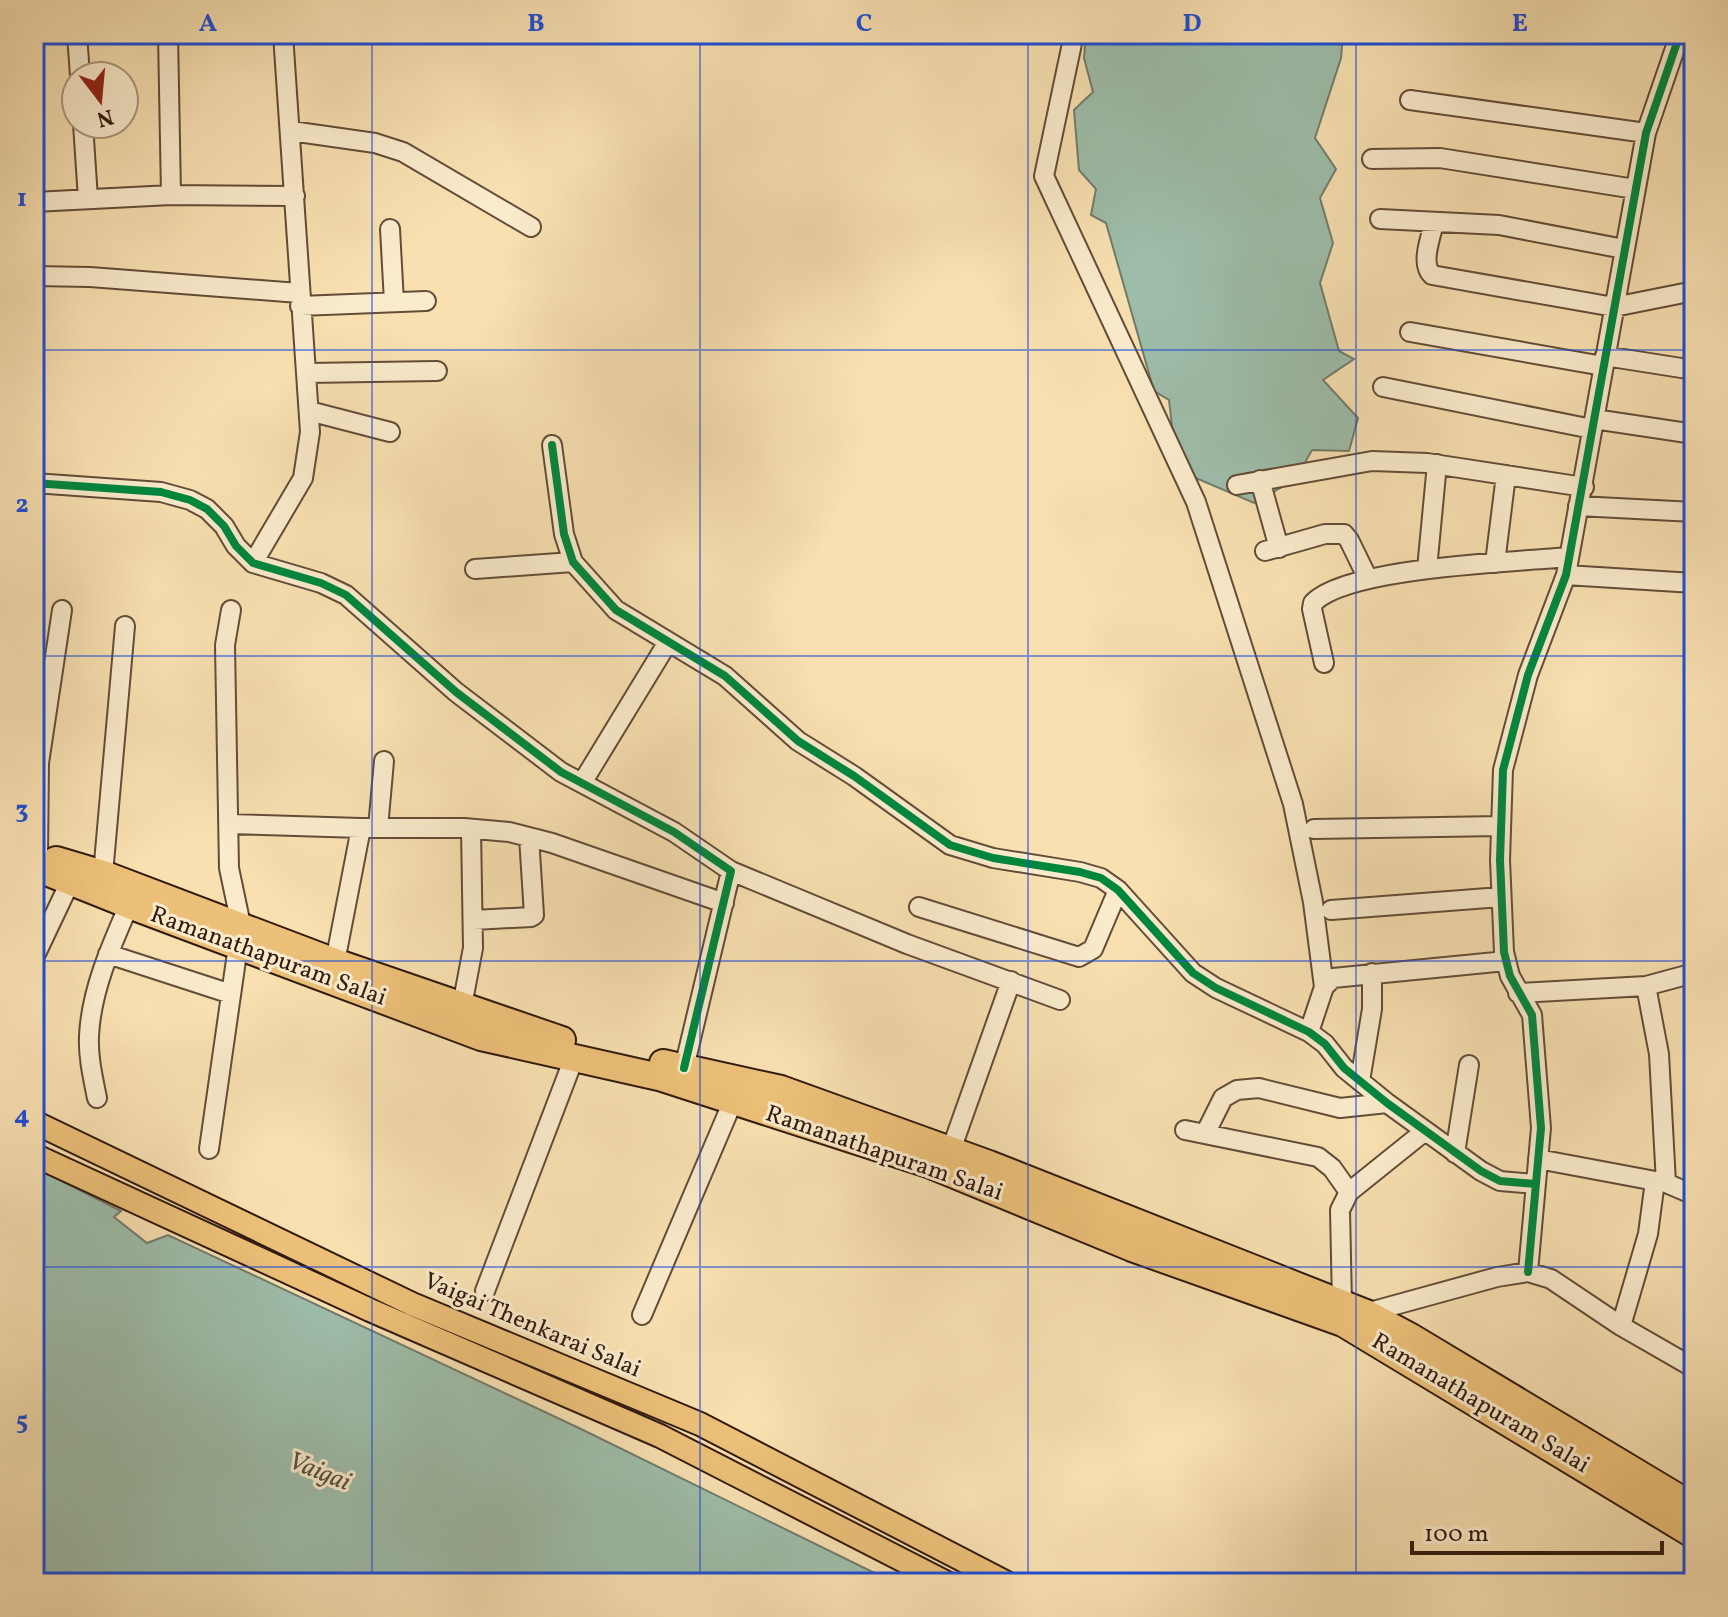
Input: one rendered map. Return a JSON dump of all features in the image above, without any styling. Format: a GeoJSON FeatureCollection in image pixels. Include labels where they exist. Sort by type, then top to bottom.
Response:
{"type":"FeatureCollection","features":[{"type":"Feature","properties":{"kind":"highway","name":"Ramanathapuram Salai"},"geometry":{"type":"LineString","coordinates":[[35,858],[103,874],[240,936],[481,1037],[659,1077],[928,1164],[1132,1248],[1343,1323],[1693,1529]]}},
{"type":"Feature","properties":{"kind":"highway","name":"Ramanathapuram Salai"},"geometry":{"type":"LineString","coordinates":[[35,858],[70,882],[129,905],[335,962],[578,1045],[781,1089],[951,1150],[1354,1309],[1411,1337],[1693,1529]]}},
{"type":"Feature","properties":{"kind":"main road","name":"Vaigai Thenkarai Salai"},"geometry":{"type":"LineString","coordinates":[[34,1122],[412,1304],[700,1424],[1007,1583]]}},
{"type":"Feature","properties":{"kind":"main road","name":"Vaigai Thenkarai Salai"},"geometry":{"type":"LineString","coordinates":[[34,1155],[370,1310],[660,1436],[947,1583]]}},
{"type":"Feature","properties":{"kind":"street"},"geometry":{"type":"LineString","coordinates":[[77,34],[79,60]]}},
{"type":"Feature","properties":{"kind":"street"},"geometry":{"type":"LineString","coordinates":[[168,34],[171,195]]}},
{"type":"Feature","properties":{"kind":"street"},"geometry":{"type":"LineString","coordinates":[[253,563],[303,478],[310,432],[283,34]]}},
{"type":"Feature","properties":{"kind":"street"},"geometry":{"type":"LineString","coordinates":[[1074,34],[1044,176],[1196,502],[1293,804],[1313,902],[1324,987],[1309,1032]]}},
{"type":"Feature","properties":{"kind":"street"},"geometry":{"type":"LineString","coordinates":[[1528,1272],[1541,1128],[1534,1024],[1506,961],[1501,897],[1503,770],[1528,675],[1568,566],[1646,133],[1680,34]]}},
{"type":"Feature","properties":{"kind":"street"},"geometry":{"type":"LineString","coordinates":[[1410,100],[1646,133]]}},
{"type":"Feature","properties":{"kind":"street"},"geometry":{"type":"LineString","coordinates":[[291,131],[375,143],[403,152],[531,227]]}},
{"type":"Feature","properties":{"kind":"street"},"geometry":{"type":"LineString","coordinates":[[84,140],[88,199]]}},
{"type":"Feature","properties":{"kind":"street"},"geometry":{"type":"LineString","coordinates":[[1372,159],[1440,158],[1635,189]]}},
{"type":"Feature","properties":{"kind":"street"},"geometry":{"type":"LineString","coordinates":[[34,202],[171,195],[295,196]]}},
{"type":"Feature","properties":{"kind":"street"},"geometry":{"type":"LineString","coordinates":[[1380,219],[1499,225],[1624,249]]}},
{"type":"Feature","properties":{"kind":"street"},"geometry":{"type":"LineString","coordinates":[[1434,222],[1426,261],[1428,272],[1432,275],[1614,307],[1694,291]]}},
{"type":"Feature","properties":{"kind":"street"},"geometry":{"type":"LineString","coordinates":[[390,229],[394,302]]}},
{"type":"Feature","properties":{"kind":"street"},"geometry":{"type":"LineString","coordinates":[[34,276],[90,277],[300,299],[426,301]]}},
{"type":"Feature","properties":{"kind":"street"},"geometry":{"type":"LineString","coordinates":[[1410,332],[1604,361],[1694,370]]}},
{"type":"Feature","properties":{"kind":"street"},"geometry":{"type":"LineString","coordinates":[[308,373],[437,371]]}},
{"type":"Feature","properties":{"kind":"street"},"geometry":{"type":"LineString","coordinates":[[1383,387],[1593,424],[1694,434]]}},
{"type":"Feature","properties":{"kind":"street"},"geometry":{"type":"LineString","coordinates":[[309,411],[390,432]]}},
{"type":"Feature","properties":{"kind":"street"},"geometry":{"type":"LineString","coordinates":[[552,445],[564,534],[573,562],[616,610],[725,676],[798,741],[854,776],[950,845],[993,858],[1101,878],[1118,890],[1193,973],[1216,988],[1309,1032],[1325,1044],[1344,1068],[1387,1103],[1481,1171],[1500,1181],[1536,1184]]}},
{"type":"Feature","properties":{"kind":"street"},"geometry":{"type":"LineString","coordinates":[[1237,485],[1372,461],[1437,464],[1584,487]]}},
{"type":"Feature","properties":{"kind":"street"},"geometry":{"type":"LineString","coordinates":[[1427,569],[1437,464]]}},
{"type":"Feature","properties":{"kind":"street"},"geometry":{"type":"LineString","coordinates":[[1495,563],[1506,475]]}},
{"type":"Feature","properties":{"kind":"street"},"geometry":{"type":"LineString","coordinates":[[1260,480],[1272,550],[1325,534],[1344,534],[1368,579]]}},
{"type":"Feature","properties":{"kind":"street"},"geometry":{"type":"LineString","coordinates":[[34,483],[161,492],[190,500],[207,509],[253,563],[321,583],[346,595],[456,692],[561,772],[674,832],[731,871],[907,944],[1060,1000]]}},
{"type":"Feature","properties":{"kind":"street"},"geometry":{"type":"LineString","coordinates":[[1578,506],[1694,512]]}},
{"type":"Feature","properties":{"kind":"street"},"geometry":{"type":"LineString","coordinates":[[475,569],[573,562]]}},
{"type":"Feature","properties":{"kind":"street"},"geometry":{"type":"LineString","coordinates":[[1324,663],[1313,603],[1321,596],[1368,579],[1427,569],[1495,563],[1568,566],[1694,583]]}},
{"type":"Feature","properties":{"kind":"street"},"geometry":{"type":"LineString","coordinates":[[35,858],[39,763],[62,610]]}},
{"type":"Feature","properties":{"kind":"street"},"geometry":{"type":"LineString","coordinates":[[209,1149],[240,936],[229,868],[225,645],[231,610]]}},
{"type":"Feature","properties":{"kind":"street"},"geometry":{"type":"LineString","coordinates":[[103,874],[125,626]]}},
{"type":"Feature","properties":{"kind":"street"},"geometry":{"type":"LineString","coordinates":[[582,783],[668,642]]}},
{"type":"Feature","properties":{"kind":"street"},"geometry":{"type":"LineString","coordinates":[[335,962],[384,761]]}},
{"type":"Feature","properties":{"kind":"street"},"geometry":{"type":"LineString","coordinates":[[229,824],[471,829],[529,837],[724,903]]}},
{"type":"Feature","properties":{"kind":"street"},"geometry":{"type":"LineString","coordinates":[[1314,829],[1501,826]]}},
{"type":"Feature","properties":{"kind":"street"},"geometry":{"type":"LineString","coordinates":[[462,1006],[473,948],[471,829]]}},
{"type":"Feature","properties":{"kind":"street"},"geometry":{"type":"LineString","coordinates":[[474,920],[534,915],[529,837]]}},
{"type":"Feature","properties":{"kind":"street"},"geometry":{"type":"LineString","coordinates":[[684,1068],[731,871]]}},
{"type":"Feature","properties":{"kind":"street"},"geometry":{"type":"LineString","coordinates":[[34,958],[70,882]]}},
{"type":"Feature","properties":{"kind":"street"},"geometry":{"type":"LineString","coordinates":[[919,907],[1079,957],[1093,949],[1118,890]]}},
{"type":"Feature","properties":{"kind":"street"},"geometry":{"type":"LineString","coordinates":[[1331,910],[1501,897]]}},
{"type":"Feature","properties":{"kind":"street"},"geometry":{"type":"LineString","coordinates":[[97,1098],[89,1039],[91,1015],[108,954],[129,905]]}},
{"type":"Feature","properties":{"kind":"street"},"geometry":{"type":"LineString","coordinates":[[108,954],[231,994]]}},
{"type":"Feature","properties":{"kind":"street"},"geometry":{"type":"LineString","coordinates":[[1324,987],[1333,978],[1506,961]]}},
{"type":"Feature","properties":{"kind":"street"},"geometry":{"type":"LineString","coordinates":[[1360,1081],[1372,1009],[1372,973]]}},
{"type":"Feature","properties":{"kind":"street"},"geometry":{"type":"LineString","coordinates":[[1518,993],[1646,986],[1694,973]]}},
{"type":"Feature","properties":{"kind":"street"},"geometry":{"type":"LineString","coordinates":[[951,1150],[1011,981]]}},
{"type":"Feature","properties":{"kind":"street"},"geometry":{"type":"LineString","coordinates":[[1621,1326],[1660,1182],[1659,1054],[1646,986]]}},
{"type":"Feature","properties":{"kind":"street"},"geometry":{"type":"LineString","coordinates":[[485,1291],[574,1058]]}},
{"type":"Feature","properties":{"kind":"street"},"geometry":{"type":"LineString","coordinates":[[1455,1153],[1469,1065]]}},
{"type":"Feature","properties":{"kind":"street"},"geometry":{"type":"LineString","coordinates":[[1205,1134],[1223,1098],[1237,1090],[1259,1088],[1340,1108],[1387,1103]]}},
{"type":"Feature","properties":{"kind":"street"},"geometry":{"type":"LineString","coordinates":[[642,1315],[733,1101]]}},
{"type":"Feature","properties":{"kind":"street"},"geometry":{"type":"LineString","coordinates":[[1185,1130],[1318,1157],[1332,1168],[1349,1192]]}},
{"type":"Feature","properties":{"kind":"street"},"geometry":{"type":"LineString","coordinates":[[1425,1131],[1342,1201],[1340,1210],[1354,1309],[1528,1272],[1551,1279],[1621,1326],[1694,1368]]}},
{"type":"Feature","properties":{"kind":"street"},"geometry":{"type":"LineString","coordinates":[[1538,1159],[1660,1182],[1694,1195]]}},
{"type":"Feature","properties":{"kind":"water"},"geometry":{"type":"Polygon","coordinates":[[[1086,34],[1343,34],[1341,58],[1315,138],[1336,169],[1320,198],[1333,243],[1320,283],[1339,351],[1354,359],[1323,380],[1358,418],[1349,451],[1312,450],[1296,479],[1254,503],[1177,470],[1169,400],[1154,391],[1106,223],[1091,215],[1096,189],[1079,170],[1074,110],[1093,92],[1084,58],[1086,34]]]}},
{"type":"Feature","properties":{"kind":"water","name":"Vaigai"},"geometry":{"type":"Polygon","coordinates":[[[34,1167],[121,1211],[114,1217],[147,1243],[168,1235],[581,1429],[895,1583],[34,1583],[34,1167]]]}},
{"type":"Feature","properties":{"kind":"cycle path"},"geometry":{"type":"LineString","coordinates":[[1528,1272],[1541,1128],[1532,1015],[1510,976],[1504,952],[1500,860],[1503,770],[1528,675],[1566,575],[1646,133],[1680,34]]}},
{"type":"Feature","properties":{"kind":"cycle path"},"geometry":{"type":"LineString","coordinates":[[552,445],[564,534],[573,562],[616,610],[725,676],[798,741],[854,776],[950,845],[993,858],[1101,878],[1118,890],[1193,973],[1216,988],[1309,1032],[1325,1044],[1344,1068],[1387,1103],[1481,1171],[1500,1181],[1536,1184]]}},
{"type":"Feature","properties":{"kind":"cycle path"},"geometry":{"type":"LineString","coordinates":[[34,483],[161,492],[190,500],[207,509],[253,563],[321,583],[346,595],[456,692],[561,772],[674,832],[731,871],[684,1068]]}}]}
